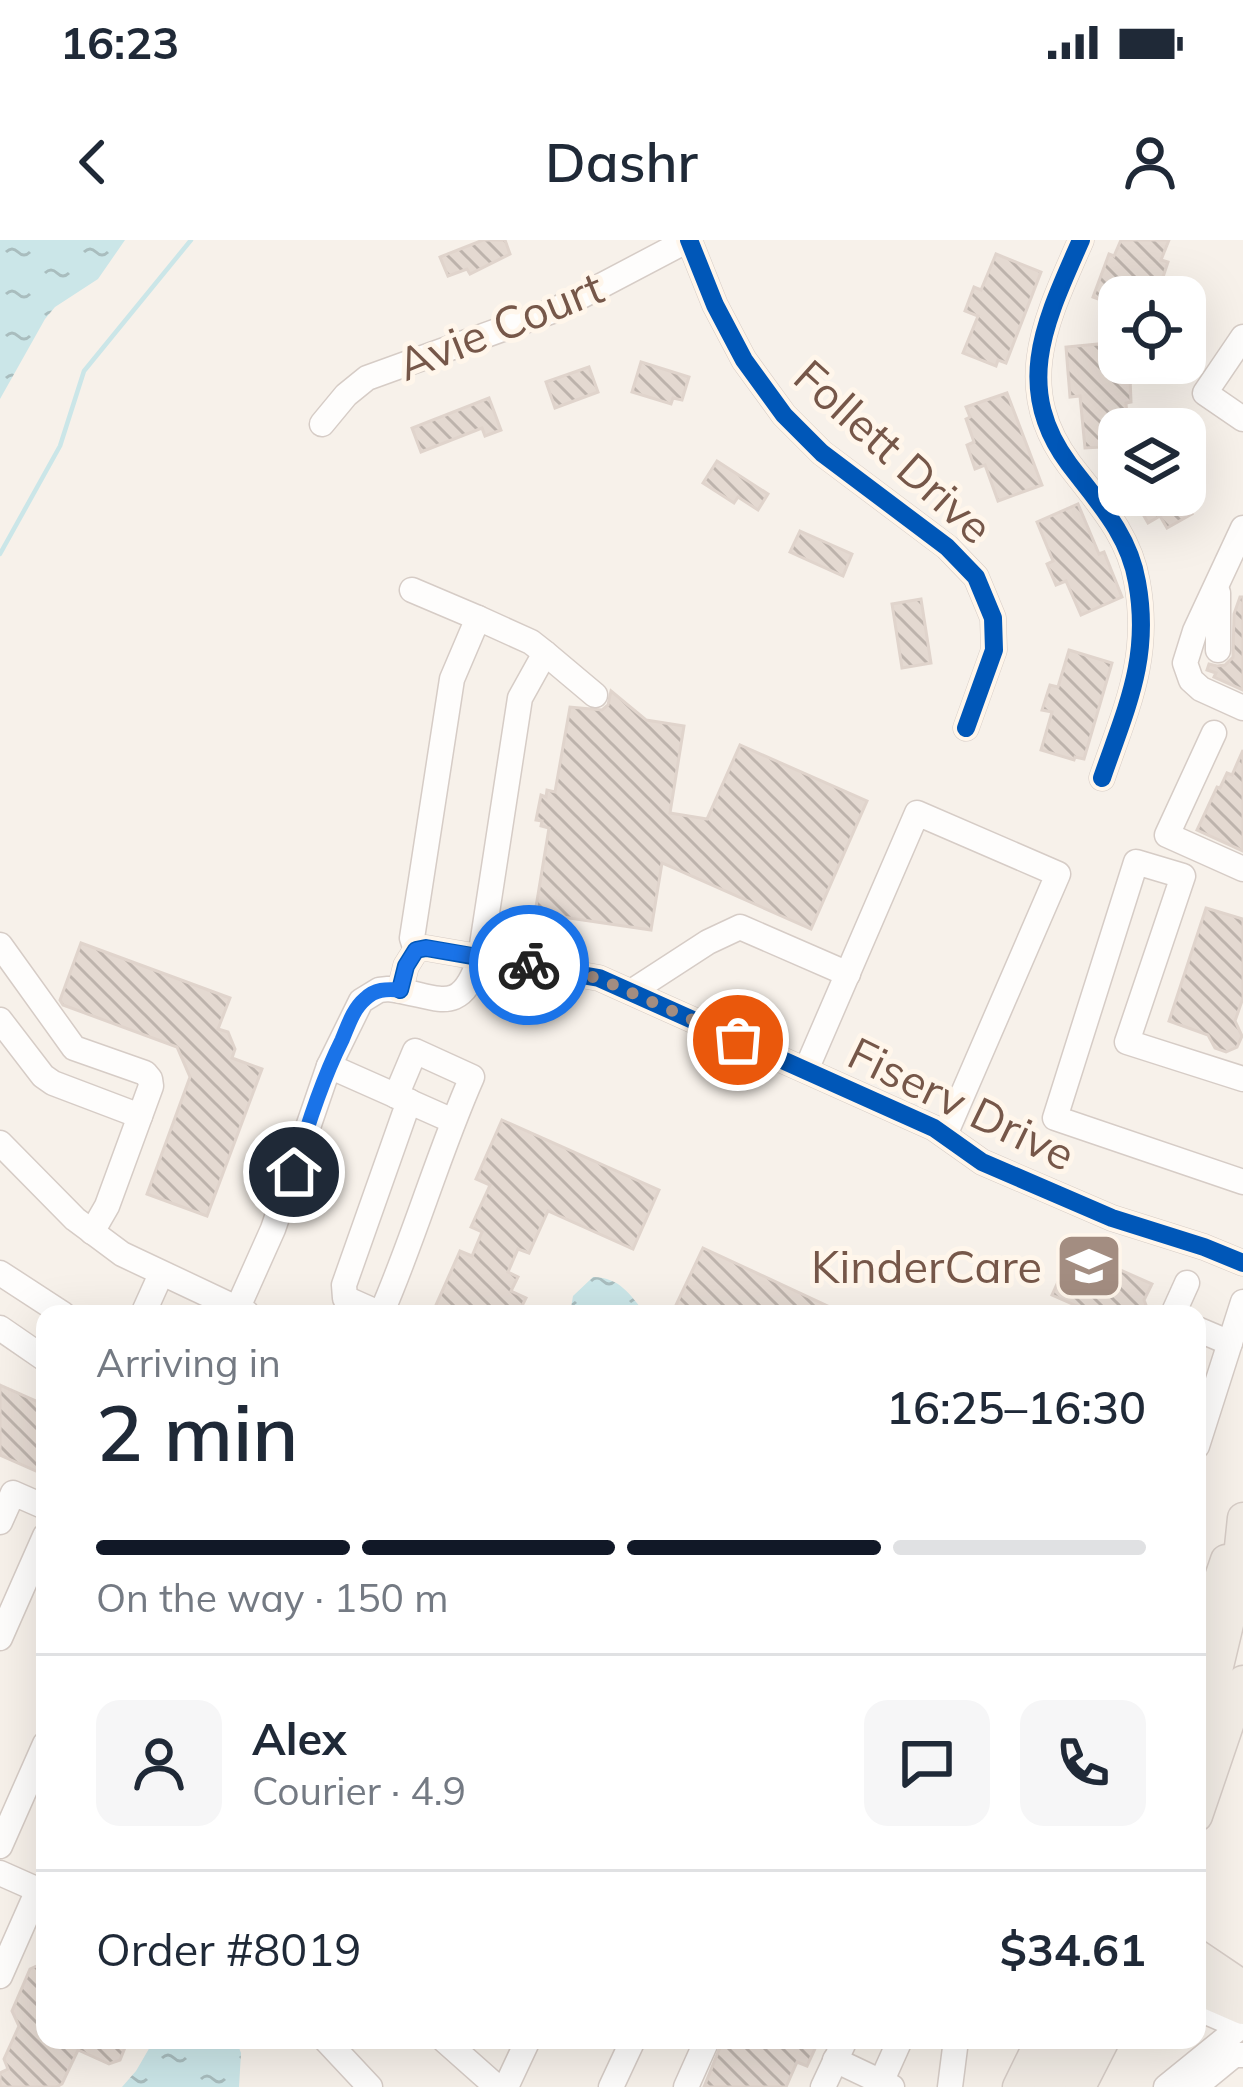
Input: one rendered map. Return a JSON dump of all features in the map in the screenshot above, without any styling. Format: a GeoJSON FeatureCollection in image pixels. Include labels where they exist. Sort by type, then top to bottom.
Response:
{"type":"FeatureCollection","features":[{"type":"Feature","properties":{"kind":"main road"},"geometry":{"type":"LineString","coordinates":[[1206,1620],[1243,1514]]}},
{"type":"Feature","properties":{"kind":"main road"},"geometry":{"type":"LineString","coordinates":[[1206,1707],[1235,1595],[1243,1514]]}},
{"type":"Feature","properties":{"kind":"main road"},"geometry":{"type":"LineString","coordinates":[[1206,1794],[1237,1718],[1243,1681]]}},
{"type":"Feature","properties":{"kind":"main road"},"geometry":{"type":"LineString","coordinates":[[1206,1961],[1243,1988]]}},
{"type":"Feature","properties":{"kind":"main road"},"geometry":{"type":"LineString","coordinates":[[1206,2008],[1242,2021]]}},
{"type":"Feature","properties":{"kind":"main road"},"geometry":{"type":"LineString","coordinates":[[1018,2087],[1036,2049]]}},
{"type":"Feature","properties":{"kind":"main road"},"geometry":{"type":"LineString","coordinates":[[1049,2087],[1068,2049]]}},
{"type":"Feature","properties":{"kind":"main road"},"geometry":{"type":"LineString","coordinates":[[1080,2087],[1099,2049]]}},
{"type":"Feature","properties":{"kind":"street","name":"Avie Court"},"geometry":{"type":"LineString","coordinates":[[322,424],[367,377],[555,310],[689,240]]}},
{"type":"Feature","properties":{"kind":"street","name":"Follett Drive"},"geometry":{"type":"LineString","coordinates":[[689,240],[744,361],[784,415],[835,462],[947,547],[976,577],[995,631],[994,650],[966,728]]}},
{"type":"Feature","properties":{"kind":"street"},"geometry":{"type":"LineString","coordinates":[[1081,240],[1042,335],[1037,371],[1038,396],[1052,436],[1123,538],[1137,580],[1142,649],[1102,778]]}},
{"type":"Feature","properties":{"kind":"street"},"geometry":{"type":"LineString","coordinates":[[1243,337],[1205,393],[1243,418]]}},
{"type":"Feature","properties":{"kind":"street"},"geometry":{"type":"LineString","coordinates":[[1243,528],[1185,663],[1191,680],[1201,689],[1243,708]]}},
{"type":"Feature","properties":{"kind":"street"},"geometry":{"type":"LineString","coordinates":[[1218,580],[1218,650]]}},
{"type":"Feature","properties":{"kind":"street"},"geometry":{"type":"LineString","coordinates":[[412,590],[531,641],[595,695]]}},
{"type":"Feature","properties":{"kind":"street"},"geometry":{"type":"LineString","coordinates":[[400,990],[416,950],[412,938],[452,679],[478,618]]}},
{"type":"Feature","properties":{"kind":"street"},"geometry":{"type":"LineString","coordinates":[[244,1305],[328,1066],[362,1001],[379,990],[450,999],[471,983],[480,958],[520,698],[545,653]]}},
{"type":"Feature","properties":{"kind":"street"},"geometry":{"type":"LineString","coordinates":[[1214,733],[1167,836],[1243,869]]}},
{"type":"Feature","properties":{"kind":"street"},"geometry":{"type":"LineString","coordinates":[[806,1070],[917,813],[1058,874],[944,1135]]}},
{"type":"Feature","properties":{"kind":"street"},"geometry":{"type":"LineString","coordinates":[[1127,1042],[1183,876],[1136,862],[1055,1118],[1243,1182]]}},
{"type":"Feature","properties":{"kind":"street"},"geometry":{"type":"LineString","coordinates":[[631,992],[740,927],[848,974]]}},
{"type":"Feature","properties":{"kind":"street"},"geometry":{"type":"LineString","coordinates":[[0,945],[74,1048],[145,1073],[151,1086],[107,1206],[92,1232]]}},
{"type":"Feature","properties":{"kind":"street","name":"Fiserv Drive"},"geometry":{"type":"LineString","coordinates":[[416,950],[598,978],[934,1127],[982,1162],[1112,1218],[1243,1263]]}},
{"type":"Feature","properties":{"kind":"street"},"geometry":{"type":"LineString","coordinates":[[0,1020],[53,1083],[140,1116]]}},
{"type":"Feature","properties":{"kind":"street"},"geometry":{"type":"LineString","coordinates":[[1083,1028],[1243,1078]]}},
{"type":"Feature","properties":{"kind":"street"},"geometry":{"type":"LineString","coordinates":[[360,1305],[345,1298],[344,1285],[415,1051],[472,1077],[384,1305]]}},
{"type":"Feature","properties":{"kind":"street"},"geometry":{"type":"LineString","coordinates":[[328,1066],[453,1121]]}},
{"type":"Feature","properties":{"kind":"street"},"geometry":{"type":"LineString","coordinates":[[0,1144],[92,1232],[122,1254],[226,1305]]}},
{"type":"Feature","properties":{"kind":"street"},"geometry":{"type":"LineString","coordinates":[[0,1273],[50,1305]]}},
{"type":"Feature","properties":{"kind":"street"},"geometry":{"type":"LineString","coordinates":[[147,1305],[160,1274]]}},
{"type":"Feature","properties":{"kind":"street"},"geometry":{"type":"LineString","coordinates":[[1177,1305],[1187,1282]]}},
{"type":"Feature","properties":{"kind":"street"},"geometry":{"type":"LineString","coordinates":[[1206,1418],[1243,1303]]}},
{"type":"Feature","properties":{"kind":"street"},"geometry":{"type":"LineString","coordinates":[[0,1328],[36,1352]]}},
{"type":"Feature","properties":{"kind":"street"},"geometry":{"type":"LineString","coordinates":[[1206,1333],[1230,1343]]}},
{"type":"Feature","properties":{"kind":"street"},"geometry":{"type":"LineString","coordinates":[[0,1522],[13,1493],[36,1504]]}},
{"type":"Feature","properties":{"kind":"street"},"geometry":{"type":"LineString","coordinates":[[0,1638],[36,1556]]}},
{"type":"Feature","properties":{"kind":"street"},"geometry":{"type":"LineString","coordinates":[[0,1846],[10,1797],[36,1758]]}},
{"type":"Feature","properties":{"kind":"street"},"geometry":{"type":"LineString","coordinates":[[0,1873],[36,1888]]}},
{"type":"Feature","properties":{"kind":"street"},"geometry":{"type":"LineString","coordinates":[[0,1976],[36,1903]]}},
{"type":"Feature","properties":{"kind":"street"},"geometry":{"type":"LineString","coordinates":[[1206,1973],[1243,1988]]}},
{"type":"Feature","properties":{"kind":"street"},"geometry":{"type":"LineString","coordinates":[[1166,2087],[1242,2021]]}},
{"type":"Feature","properties":{"kind":"street"},"geometry":{"type":"LineString","coordinates":[[334,2049],[370,2087]]}},
{"type":"Feature","properties":{"kind":"street"},"geometry":{"type":"LineString","coordinates":[[454,2049],[496,2087]]}},
{"type":"Feature","properties":{"kind":"street"},"geometry":{"type":"LineString","coordinates":[[506,2087],[524,2049]]}},
{"type":"Feature","properties":{"kind":"street"},"geometry":{"type":"LineString","coordinates":[[611,2087],[629,2049]]}},
{"type":"Feature","properties":{"kind":"street"},"geometry":{"type":"LineString","coordinates":[[686,2087],[703,2049]]}},
{"type":"Feature","properties":{"kind":"street"},"geometry":{"type":"LineString","coordinates":[[823,2087],[840,2050],[884,2085],[897,2049]]}},
{"type":"Feature","properties":{"kind":"street"},"geometry":{"type":"LineString","coordinates":[[950,2087],[955,2049]]}},
{"type":"Feature","properties":{"kind":"street"},"geometry":{"type":"LineString","coordinates":[[1195,2087],[1234,2055],[1243,2055]]}},
{"type":"Feature","properties":{"kind":"water"},"geometry":{"type":"Polygon","coordinates":[[[0,240],[125,240],[98,279],[45,319],[0,399],[0,240]]]}},
{"type":"Feature","properties":{"kind":"water"},"geometry":{"type":"Polygon","coordinates":[[[593,1277],[603,1278],[618,1284],[638,1305],[572,1305],[573,1296],[593,1277]]]}},
{"type":"Feature","properties":{"kind":"water"},"geometry":{"type":"Polygon","coordinates":[[[149,2049],[239,2049],[241,2053],[239,2087],[122,2087],[149,2049]]]}},
{"type":"Feature","properties":{"kind":"building"},"geometry":{"type":"Polygon","coordinates":[[[483,240],[505,240],[510,254],[470,274],[467,269],[448,276],[440,257],[483,240]]]}},
{"type":"Feature","properties":{"kind":"building"},"geometry":{"type":"Polygon","coordinates":[[[1121,240],[1169,240],[1161,260],[1168,262],[1163,276],[1101,276],[1109,254],[1114,256],[1121,240]]]}},
{"type":"Feature","properties":{"kind":"building"},"geometry":{"type":"Polygon","coordinates":[[[996,254],[1041,272],[1006,363],[998,360],[996,366],[963,353],[978,316],[965,311],[974,287],[981,290],[996,254]]]}},
{"type":"Feature","properties":{"kind":"building"},"geometry":{"type":"Polygon","coordinates":[[[1098,344],[1098,384],[1130,384],[1126,408],[1098,408],[1098,447],[1085,448],[1080,396],[1070,397],[1066,347],[1098,344]]]}},
{"type":"Feature","properties":{"kind":"building"},"geometry":{"type":"Polygon","coordinates":[[[641,362],[689,377],[682,400],[673,398],[671,404],[632,392],[641,362]]]}},
{"type":"Feature","properties":{"kind":"building"},"geometry":{"type":"Polygon","coordinates":[[[589,367],[598,392],[555,408],[546,382],[589,367]]]}},
{"type":"Feature","properties":{"kind":"building"},"geometry":{"type":"Polygon","coordinates":[[[1007,393],[1042,485],[998,501],[985,465],[975,469],[967,445],[974,442],[966,407],[1007,393]]]}},
{"type":"Feature","properties":{"kind":"building"},"geometry":{"type":"Polygon","coordinates":[[[489,398],[501,430],[485,436],[482,428],[421,452],[412,428],[489,398]]]}},
{"type":"Feature","properties":{"kind":"building"},"geometry":{"type":"Polygon","coordinates":[[[717,461],[768,494],[758,510],[738,497],[734,503],[703,483],[717,461]]]}},
{"type":"Feature","properties":{"kind":"building"},"geometry":{"type":"Polygon","coordinates":[[[1078,504],[1122,597],[1081,615],[1066,581],[1056,585],[1047,564],[1053,561],[1037,522],[1078,504]]]}},
{"type":"Feature","properties":{"kind":"building"},"geometry":{"type":"Polygon","coordinates":[[[1160,516],[1188,516],[1167,528],[1160,516]]]}},
{"type":"Feature","properties":{"kind":"building"},"geometry":{"type":"Polygon","coordinates":[[[800,531],[852,554],[843,576],[790,552],[800,531]]]}},
{"type":"Feature","properties":{"kind":"building"},"geometry":{"type":"Polygon","coordinates":[[[1240,597],[1243,690],[1207,670],[1209,664],[1225,665],[1233,657],[1234,614],[1240,597]]]}},
{"type":"Feature","properties":{"kind":"building"},"geometry":{"type":"Polygon","coordinates":[[[921,599],[931,663],[902,668],[892,604],[921,599]]]}},
{"type":"Feature","properties":{"kind":"building"},"geometry":{"type":"Polygon","coordinates":[[[1069,650],[1112,663],[1084,759],[1074,760],[1041,750],[1052,712],[1042,710],[1050,685],[1058,687],[1069,650]]]}},
{"type":"Feature","properties":{"kind":"building"},"geometry":{"type":"Polygon","coordinates":[[[611,691],[646,720],[684,726],[670,813],[707,819],[740,745],[867,801],[811,929],[662,863],[651,930],[535,913],[549,828],[536,820],[541,795],[546,797],[547,790],[555,792],[570,707],[602,710],[611,691]]]}},
{"type":"Feature","properties":{"kind":"building"},"geometry":{"type":"Polygon","coordinates":[[[1243,750],[1243,851],[1197,830],[1217,787],[1227,773],[1232,775],[1243,750]]]}},
{"type":"Feature","properties":{"kind":"building"},"geometry":{"type":"Polygon","coordinates":[[[1206,908],[1243,919],[1243,998],[1235,1021],[1242,1036],[1237,1047],[1226,1052],[1215,1048],[1208,1035],[1169,1021],[1206,908]]]}},
{"type":"Feature","properties":{"kind":"building"},"geometry":{"type":"Polygon","coordinates":[[[81,943],[230,998],[218,1029],[228,1032],[235,1049],[232,1058],[262,1069],[207,1216],[147,1194],[190,1077],[177,1047],[63,1005],[60,1000],[81,943]]]}},
{"type":"Feature","properties":{"kind":"building"},"geometry":{"type":"Polygon","coordinates":[[[502,1120],[659,1190],[633,1249],[548,1211],[529,1253],[518,1249],[508,1272],[518,1277],[511,1291],[526,1298],[522,1305],[436,1305],[460,1251],[472,1256],[482,1232],[471,1227],[490,1185],[476,1179],[502,1120]]]}},
{"type":"Feature","properties":{"kind":"building"},"geometry":{"type":"Polygon","coordinates":[[[703,1248],[826,1305],[676,1305],[703,1248]]]}},
{"type":"Feature","properties":{"kind":"building","name":"KinderCare"},"geometry":{"type":"Polygon","coordinates":[[[1073,1249],[1152,1284],[1146,1305],[1075,1305],[1052,1295],[1073,1249]]]}},
{"type":"Feature","properties":{"kind":"building"},"geometry":{"type":"Polygon","coordinates":[[[0,1385],[36,1401],[36,1471],[0,1455],[0,1385]]]}},
{"type":"Feature","properties":{"kind":"building"},"geometry":{"type":"Polygon","coordinates":[[[36,1966],[36,2049],[124,2049],[120,2060],[109,2064],[78,2050],[62,2084],[56,2087],[0,2087],[0,2073],[8,2069],[4,2059],[19,2026],[12,2011],[30,1969],[36,1966]]]}},
{"type":"Feature","properties":{"kind":"building"},"geometry":{"type":"Polygon","coordinates":[[[719,2049],[815,2049],[807,2066],[797,2062],[786,2087],[704,2087],[719,2049]]]}},
{"type":"Feature","properties":{"kind":"waterway"},"geometry":{"type":"LineString","coordinates":[[0,554],[60,446],[84,371],[191,240]]}},
{"type":"Feature","properties":{"kind":"cycle path"},"geometry":{"type":"LineString","coordinates":[[689,240],[744,360],[784,415],[822,453],[947,547],[976,577],[993,618],[994,650],[966,728]]}},
{"type":"Feature","properties":{"kind":"cycle path"},"geometry":{"type":"LineString","coordinates":[[1081,240],[1047,325],[1038,379],[1051,435],[1119,533],[1137,582],[1138,659],[1102,778]]}},
{"type":"Feature","properties":{"kind":"cycle path"},"geometry":{"type":"LineString","coordinates":[[400,990],[406,966],[416,950],[426,948],[599,978],[934,1128],[982,1162],[1112,1218],[1243,1263]]}},
{"type":"Feature","properties":{"kind":"way so far"},"geometry":{"type":"LineString","coordinates":[[529,965],[598,978],[738,1040]]}},
{"type":"Feature","properties":{"kind":"place","name":"KinderCare"},"geometry":{"type":"Point","coordinates":[1089,1266]}},
{"type":"Feature","properties":{"kind":"route"},"geometry":{"type":"LineString","coordinates":[[294,1172],[328,1066],[353,1016],[370,994],[400,990],[416,950],[529,965]]}}]}
